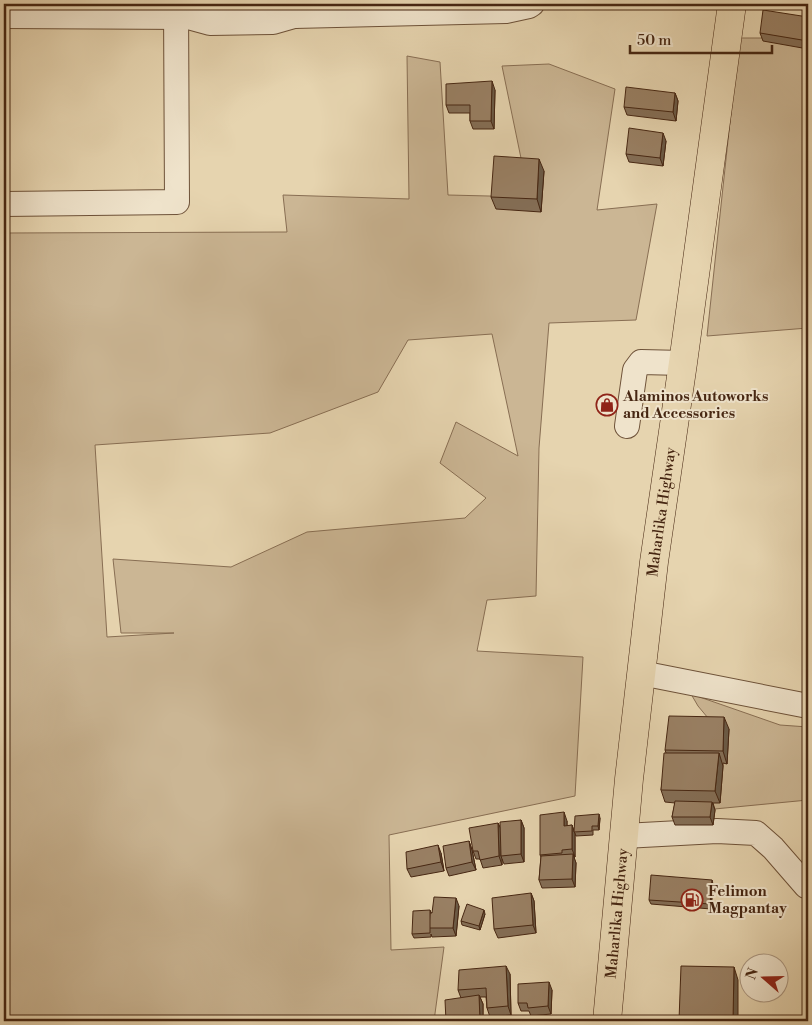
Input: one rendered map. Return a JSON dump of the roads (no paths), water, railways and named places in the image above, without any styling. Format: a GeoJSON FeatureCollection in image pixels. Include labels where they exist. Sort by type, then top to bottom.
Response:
{"type":"FeatureCollection","features":[{"type":"Feature","properties":{"kind":"main road","name":"Maharlika Highway"},"geometry":{"type":"LineString","coordinates":[[607,1021],[629,780],[655,554],[732,4]]}},
{"type":"Feature","properties":{"kind":"street"},"geometry":{"type":"LineString","coordinates":[[4,16],[80,10],[180,12],[210,23],[273,22],[294,10],[506,11],[532,4]]}},
{"type":"Feature","properties":{"kind":"street"},"geometry":{"type":"LineString","coordinates":[[4,204],[177,202],[180,12]]}},
{"type":"Feature","properties":{"kind":"street"},"geometry":{"type":"LineString","coordinates":[[627,426],[635,370],[641,362],[683,363]]}},
{"type":"Feature","properties":{"kind":"street"},"geometry":{"type":"LineString","coordinates":[[641,673],[808,706]]}},
{"type":"Feature","properties":{"kind":"street"},"geometry":{"type":"LineString","coordinates":[[624,836],[717,831],[756,833],[806,886]]}},
{"type":"Feature","properties":{"kind":"place","name":"Alaminos Autoworks and Accessories"},"geometry":{"type":"Point","coordinates":[607,405]}},
{"type":"Feature","properties":{"kind":"place","name":"Felimon Magpantay"},"geometry":{"type":"Point","coordinates":[692,900]}}]}
